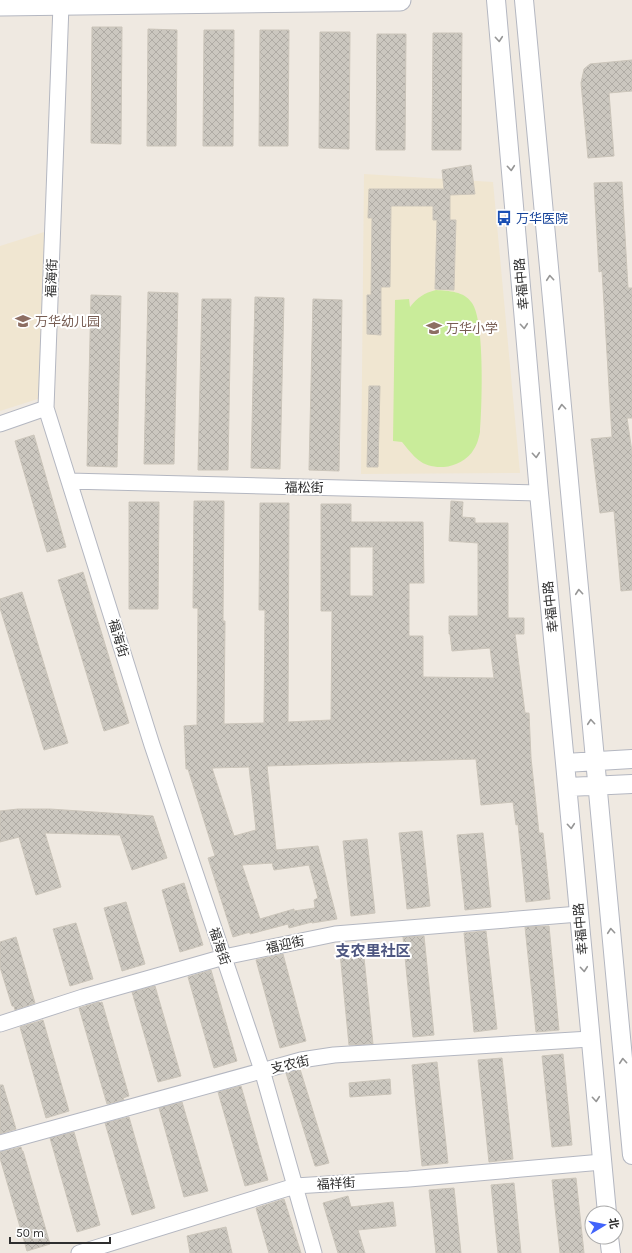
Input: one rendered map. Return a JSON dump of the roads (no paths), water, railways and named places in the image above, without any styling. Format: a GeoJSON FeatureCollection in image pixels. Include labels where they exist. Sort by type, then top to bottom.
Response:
{"type":"FeatureCollection","features":[{"type":"Feature","properties":{"kind":"main road"},"geometry":{"type":"LineString","coordinates":[[0,5],[400,0]]}},
{"type":"Feature","properties":{"kind":"street","name":"幸福中路"},"geometry":{"type":"LineString","coordinates":[[496,0],[539,493],[568,787],[606,1205]]}},
{"type":"Feature","properties":{"kind":"street"},"geometry":{"type":"LineString","coordinates":[[524,0],[632,1155]]}},
{"type":"Feature","properties":{"kind":"street","name":"福海街"},"geometry":{"type":"LineString","coordinates":[[61,5],[46,408],[152,745],[262,1070],[314,1253]]}},
{"type":"Feature","properties":{"kind":"street"},"geometry":{"type":"LineString","coordinates":[[0,424],[46,408]]}},
{"type":"Feature","properties":{"kind":"street","name":"福松街"},"geometry":{"type":"LineString","coordinates":[[69,481],[539,493]]}},
{"type":"Feature","properties":{"kind":"street"},"geometry":{"type":"LineString","coordinates":[[565,763],[632,759]]}},
{"type":"Feature","properties":{"kind":"street"},"geometry":{"type":"LineString","coordinates":[[568,787],[632,784]]}},
{"type":"Feature","properties":{"kind":"street","name":"福迎街"},"geometry":{"type":"LineString","coordinates":[[0,1024],[83,997],[224,957],[335,934],[579,914]]}},
{"type":"Feature","properties":{"kind":"street","name":"支农街"},"geometry":{"type":"LineString","coordinates":[[0,1143],[301,1060],[334,1055],[590,1039]]}},
{"type":"Feature","properties":{"kind":"street","name":"福祥街"},"geometry":{"type":"LineString","coordinates":[[79,1253],[295,1186],[409,1179],[602,1162]]}},
{"type":"Feature","properties":{"kind":"place","name":"万华医院"},"geometry":{"type":"Point","coordinates":[504,218]}},
{"type":"Feature","properties":{"kind":"place","name":"万华幼儿园"},"geometry":{"type":"Point","coordinates":[23,321]}},
{"type":"Feature","properties":{"kind":"place","name":"万华小学"},"geometry":{"type":"Point","coordinates":[434,328]}},
{"type":"Feature","properties":{"kind":"district","name":"支农里社区"},"geometry":{"type":"Point","coordinates":[373,951]}}]}
